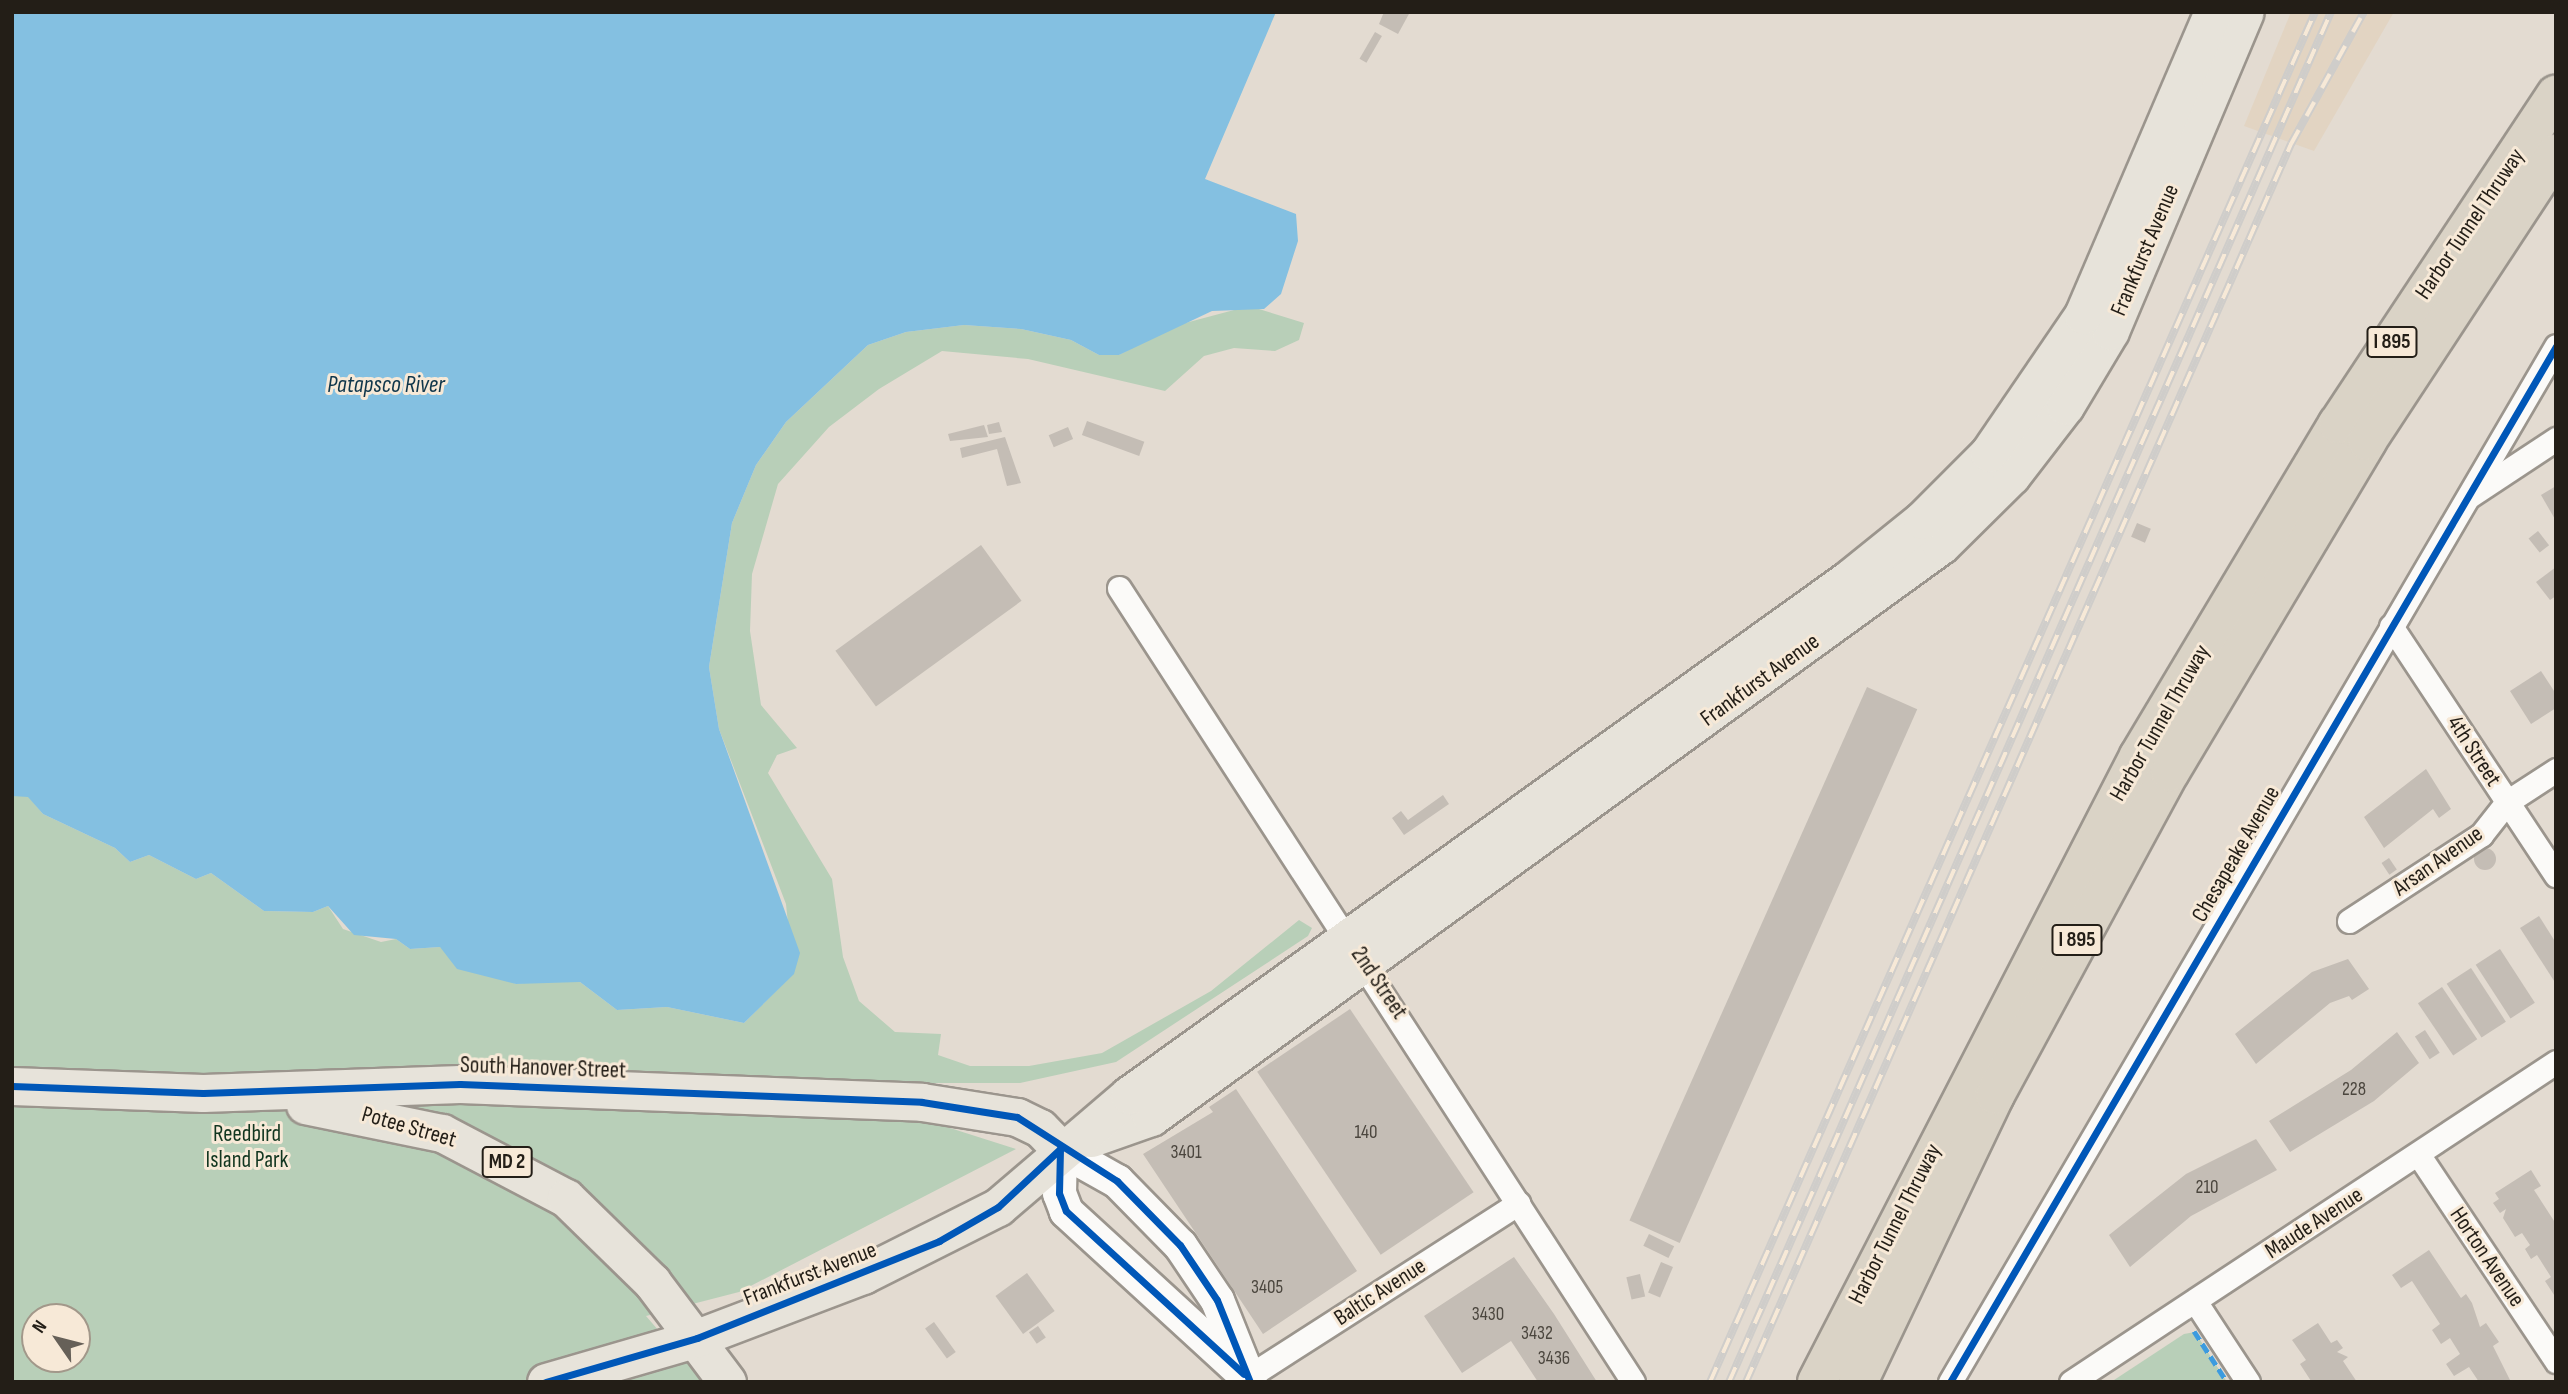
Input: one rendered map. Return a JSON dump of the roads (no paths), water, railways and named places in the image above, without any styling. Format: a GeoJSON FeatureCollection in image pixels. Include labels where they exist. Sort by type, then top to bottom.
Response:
{"type":"FeatureCollection","features":[{"type":"Feature","properties":{"kind":"highway","name":"Harbor Tunnel Thruway"},"geometry":{"type":"LineString","coordinates":[[1817,1382],[2139,756],[2338,424],[2556,95]]}},
{"type":"Feature","properties":{"kind":"highway","name":"Harbor Tunnel Thruway"},"geometry":{"type":"LineString","coordinates":[[1858,1382],[1995,1095],[2170,772],[2367,441],[2556,153]]}},
{"type":"Feature","properties":{"kind":"main road","name":"Frankfurst Avenue"},"geometry":{"type":"LineString","coordinates":[[1359,951],[1849,579],[1922,520],[1989,453],[2083,315],[2213,12]]}},
{"type":"Feature","properties":{"kind":"main road","name":"Frankfurst Avenue"},"geometry":{"type":"LineString","coordinates":[[546,1382],[697,1338],[939,1241],[998,1207],[1060,1149],[1359,951],[1867,602],[1941,545],[2011,476],[2065,406],[2110,331],[2245,12]]}},
{"type":"Feature","properties":{"kind":"main road","name":"South Hanover Street"},"geometry":{"type":"LineString","coordinates":[[12,1086],[203,1093],[407,1083],[922,1102],[1017,1116],[1040,1128],[1060,1149],[1118,1181],[1196,1265],[1246,1380]]}},
{"type":"Feature","properties":{"kind":"main road","name":"Potee Street"},"geometry":{"type":"LineString","coordinates":[[203,1093],[395,1119],[510,1163],[612,1237],[697,1338],[726,1382]]}},
{"type":"Feature","properties":{"kind":"main road"},"geometry":{"type":"LineString","coordinates":[[1060,1149],[1059,1193],[1066,1211],[1158,1292],[1246,1380]]}},
{"type":"Feature","properties":{"kind":"main road"},"geometry":{"type":"LineString","coordinates":[[1158,1292],[1196,1265]]}},
{"type":"Feature","properties":{"kind":"street","name":"Chesapeake Avenue"},"geometry":{"type":"LineString","coordinates":[[1950,1382],[2556,346]]}},
{"type":"Feature","properties":{"kind":"street"},"geometry":{"type":"LineString","coordinates":[[2466,499],[2556,439]]}},
{"type":"Feature","properties":{"kind":"street","name":"2nd Street"},"geometry":{"type":"LineString","coordinates":[[1119,588],[1359,951],[1633,1382]]}},
{"type":"Feature","properties":{"kind":"street","name":"4th Street"},"geometry":{"type":"LineString","coordinates":[[2391,626],[2556,875]]}},
{"type":"Feature","properties":{"kind":"street","name":"Arsan Avenue"},"geometry":{"type":"LineString","coordinates":[[2348,921],[2481,835],[2507,802],[2556,770]]}},
{"type":"Feature","properties":{"kind":"street","name":"Maude Avenue"},"geometry":{"type":"LineString","coordinates":[[2071,1382],[2556,1062]]}},
{"type":"Feature","properties":{"kind":"street","name":"Horton Avenue"},"geometry":{"type":"LineString","coordinates":[[2418,1154],[2556,1361]]}},
{"type":"Feature","properties":{"kind":"street","name":"Baltic Avenue"},"geometry":{"type":"LineString","coordinates":[[1246,1380],[1519,1203]]}},
{"type":"Feature","properties":{"kind":"street"},"geometry":{"type":"LineString","coordinates":[[2195,1301],[2248,1382]]}},
{"type":"Feature","properties":{"kind":"water","name":"Patapsco River"},"geometry":{"type":"Polygon","coordinates":[[[12,12],[1276,12],[1205,179],[1296,214],[1298,241],[1281,294],[1264,309],[1212,311],[1119,355],[1099,355],[1071,340],[1021,329],[964,325],[906,332],[868,345],[786,422],[756,465],[732,523],[709,667],[719,729],[800,953],[794,974],[744,1023],[667,1007],[617,1010],[580,982],[516,984],[457,969],[440,947],[410,949],[396,939],[354,935],[328,906],[313,912],[264,911],[211,873],[196,879],[149,855],[130,862],[115,848],[43,814],[28,797],[12,796],[12,12]]]}},
{"type":"Feature","properties":{"kind":"railway"},"geometry":{"type":"LineString","coordinates":[[1710,1382],[2315,12]]}},
{"type":"Feature","properties":{"kind":"railway"},"geometry":{"type":"LineString","coordinates":[[1729,1382],[2331,12]]}},
{"type":"Feature","properties":{"kind":"railway"},"geometry":{"type":"LineString","coordinates":[[1746,1382],[2291,144],[2364,12]]}},
{"type":"Feature","properties":{"kind":"park label","name":"Reedbird Island Park"},"geometry":{"type":"Point","coordinates":[247,1147]}}]}
